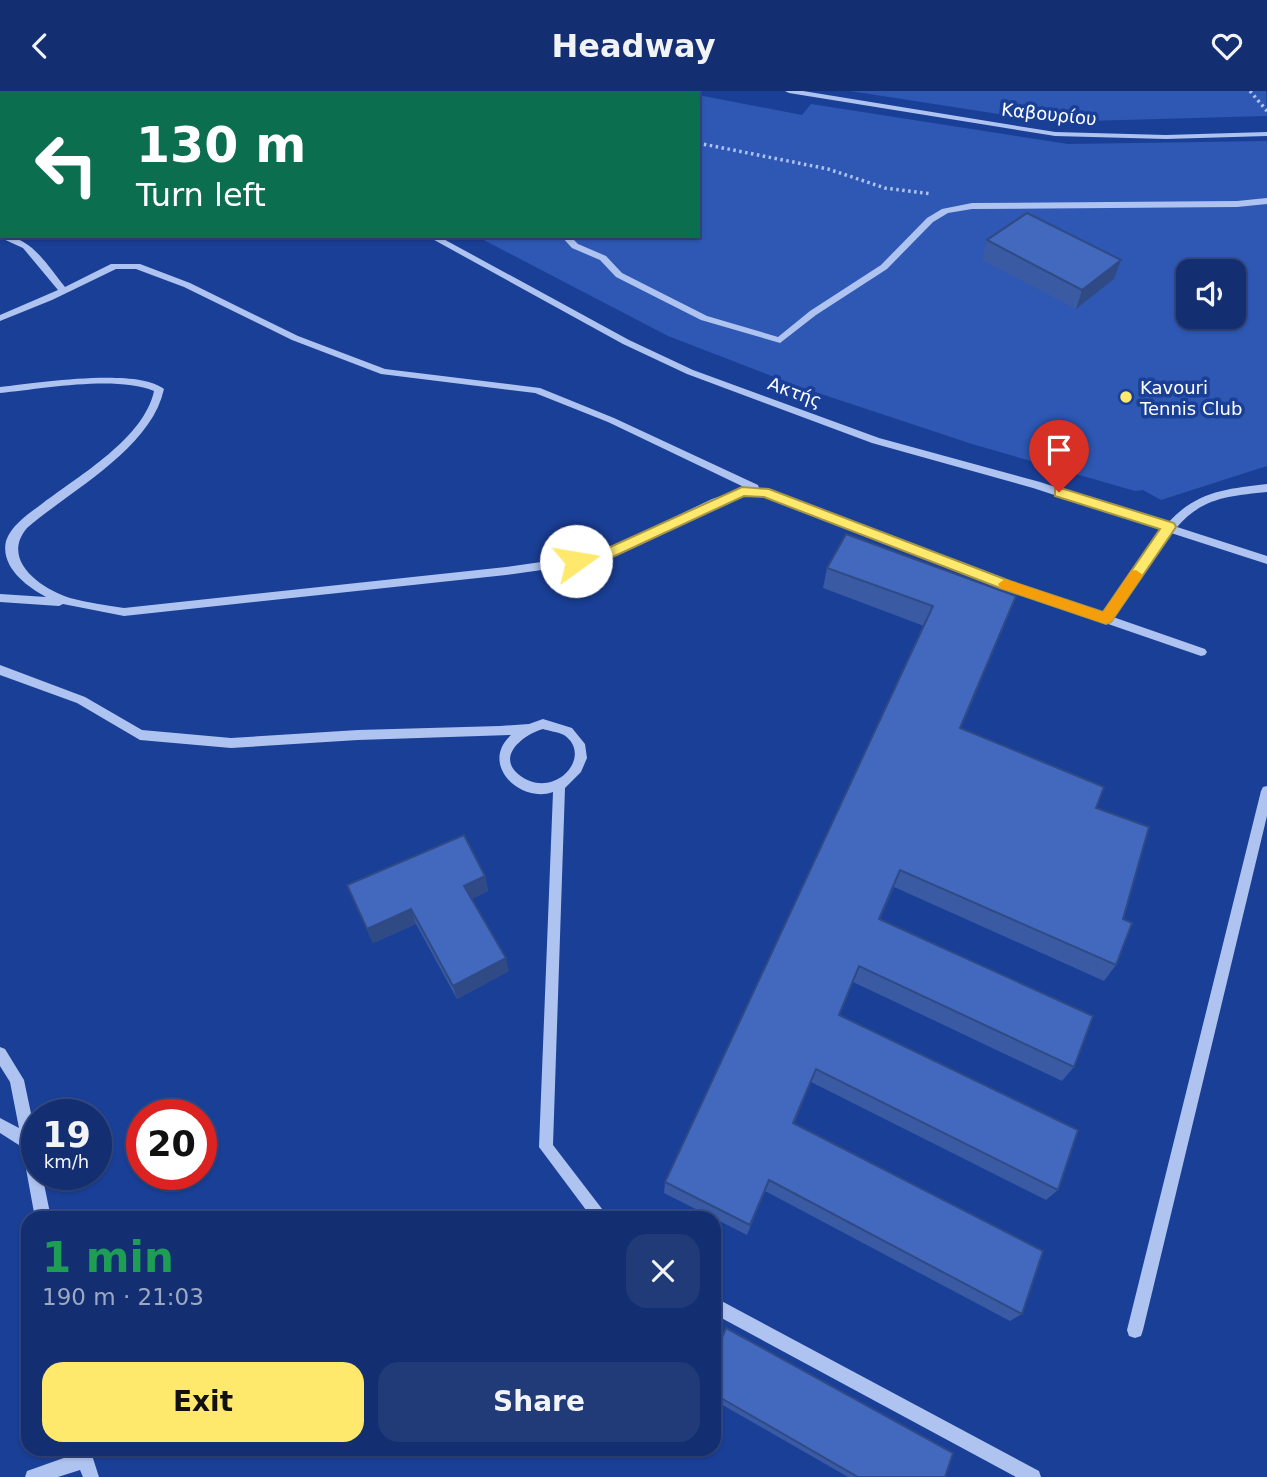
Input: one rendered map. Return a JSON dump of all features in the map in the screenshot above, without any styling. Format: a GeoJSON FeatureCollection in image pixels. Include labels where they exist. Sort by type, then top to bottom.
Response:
{"type":"FeatureCollection","features":[{"type":"Feature","properties":{"kind":"street","name":"Καβουρίου"},"geometry":{"type":"LineString","coordinates":[[789,91],[1055,134],[1166,137],[1267,134]]}},
{"type":"Feature","properties":{"kind":"street"},"geometry":{"type":"LineString","coordinates":[[567,238],[575,246],[603,258],[619,275],[704,318],[780,340],[813,313],[884,267],[930,220],[945,211],[972,206],[1237,204],[1267,201]]}},
{"type":"Feature","properties":{"kind":"street"},"geometry":{"type":"LineString","coordinates":[[9,238],[26,246],[64,291]]}},
{"type":"Feature","properties":{"kind":"street","name":"Ακτής"},"geometry":{"type":"LineString","coordinates":[[435,238],[626,342],[690,372],[876,441],[1036,485],[1267,560]]}},
{"type":"Feature","properties":{"kind":"street"},"geometry":{"type":"LineString","coordinates":[[0,318],[114,266],[136,266],[187,285],[295,338],[384,372],[537,390],[611,420],[739,483],[1005,584],[1201,652]]}},
{"type":"Feature","properties":{"kind":"street"},"geometry":{"type":"LineString","coordinates":[[0,390],[117,381],[151,383],[159,389],[160,399],[149,417],[116,453],[5,540],[15,570],[37,589],[66,603]]}},
{"type":"Feature","properties":{"kind":"street"},"geometry":{"type":"LineString","coordinates":[[1106,618],[1169,527],[1199,501],[1231,491],[1267,488]]}},
{"type":"Feature","properties":{"kind":"street"},"geometry":{"type":"LineString","coordinates":[[0,598],[124,611],[506,571],[599,558],[716,502],[742,492],[765,492]]}},
{"type":"Feature","properties":{"kind":"street"},"geometry":{"type":"LineString","coordinates":[[0,670],[82,700],[140,735],[231,743],[358,735],[500,731],[543,724],[559,726],[572,734],[580,744],[583,756],[580,768],[571,779],[559,786],[544,789],[529,787],[516,781],[507,771],[504,759],[507,747],[514,736],[527,728]]}},
{"type":"Feature","properties":{"kind":"street"},"geometry":{"type":"LineString","coordinates":[[559,786],[546,1147],[596,1211]]}},
{"type":"Feature","properties":{"kind":"street"},"geometry":{"type":"LineString","coordinates":[[1135,1330],[1267,791]]}},
{"type":"Feature","properties":{"kind":"street"},"geometry":{"type":"LineString","coordinates":[[0,1054],[17,1080],[21,1099]]}},
{"type":"Feature","properties":{"kind":"street"},"geometry":{"type":"LineString","coordinates":[[0,1125],[21,1138]]}},
{"type":"Feature","properties":{"kind":"street"},"geometry":{"type":"LineString","coordinates":[[38,1190],[42,1211]]}},
{"type":"Feature","properties":{"kind":"street"},"geometry":{"type":"LineString","coordinates":[[721,1309],[1033,1477]]}},
{"type":"Feature","properties":{"kind":"street"},"geometry":{"type":"LineString","coordinates":[[33,1477],[79,1456]]}},
{"type":"Feature","properties":{"kind":"street"},"geometry":{"type":"LineString","coordinates":[[84,1456],[91,1477]]}},
{"type":"Feature","properties":{"kind":"path"},"geometry":{"type":"LineString","coordinates":[[1250,91],[1267,111]]}},
{"type":"Feature","properties":{"kind":"path"},"geometry":{"type":"LineString","coordinates":[[700,143],[828,169],[885,188],[943,195]]}},
{"type":"Feature","properties":{"kind":"shaded area"},"geometry":{"type":"Polygon","coordinates":[[[850,91],[1266,91],[1267,116],[1051,122],[850,91]]]}},
{"type":"Feature","properties":{"kind":"shaded area"},"geometry":{"type":"Polygon","coordinates":[[[700,95],[802,115],[811,104],[1068,144],[1267,141],[1267,466],[1161,500],[1143,490],[1135,491],[972,444],[800,387],[668,336],[480,238],[700,238],[700,95]]]}},
{"type":"Feature","properties":{"kind":"building"},"geometry":{"type":"Polygon","coordinates":[[[1027,213],[1121,260],[1082,290],[987,240],[1027,213]]]}},
{"type":"Feature","properties":{"kind":"building"},"geometry":{"type":"Polygon","coordinates":[[[846,534],[1016,596],[960,728],[1104,787],[1096,808],[1149,827],[1123,919],[1132,923],[1116,965],[900,870],[879,919],[1093,1016],[1074,1067],[859,966],[839,1015],[1078,1130],[1058,1190],[816,1069],[793,1123],[1043,1251],[1022,1314],[769,1180],[750,1225],[665,1182],[933,606],[827,568],[846,534]]]}},
{"type":"Feature","properties":{"kind":"building"},"geometry":{"type":"Polygon","coordinates":[[[464,835],[485,876],[464,886],[506,958],[453,986],[411,909],[367,929],[347,885],[464,835]]]}},
{"type":"Feature","properties":{"kind":"building"},"geometry":{"type":"Polygon","coordinates":[[[726,1328],[953,1453],[945,1477],[858,1477],[721,1398],[721,1340],[726,1328]]]}},
{"type":"Feature","properties":{"kind":"slow traffic"},"geometry":{"type":"LineString","coordinates":[[1005,584],[1106,618],[1136,575]]}},
{"type":"Feature","properties":{"kind":"place","name":"Kavouri Tennis Club"},"geometry":{"type":"Point","coordinates":[1126,397]}},
{"type":"Feature","properties":{"kind":"route"},"geometry":{"type":"LineString","coordinates":[[576,561],[599,558],[742,492],[765,492],[1005,584],[1106,618],[1169,527],[1059,492]]}}]}
